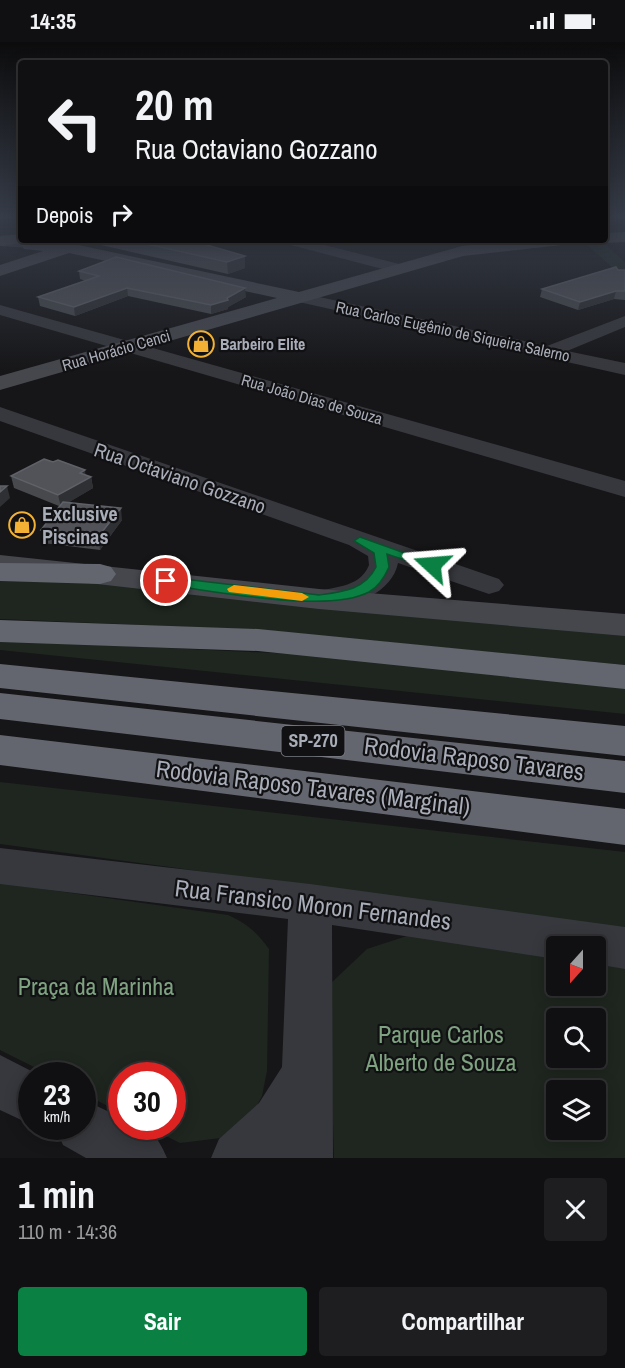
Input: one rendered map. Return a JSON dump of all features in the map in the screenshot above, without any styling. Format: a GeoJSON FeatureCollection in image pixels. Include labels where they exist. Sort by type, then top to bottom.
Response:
{"type":"FeatureCollection","features":[{"type":"Feature","properties":{"kind":"highway"},"geometry":{"type":"LineString","coordinates":[[0,572],[100,574]]}},
{"type":"Feature","properties":{"kind":"highway"},"geometry":{"type":"LineString","coordinates":[[0,631],[258,640],[625,677]]}},
{"type":"Feature","properties":{"kind":"highway","name":"Rodovia Raposo Tavares"},"geometry":{"type":"LineString","coordinates":[[0,676],[625,741]]}},
{"type":"Feature","properties":{"kind":"highway","name":"Rodovia Raposo Tavares"},"geometry":{"type":"LineString","coordinates":[[0,706],[625,777]]}},
{"type":"Feature","properties":{"kind":"highway","name":"Rodovia Raposo Tavares (Marginal)"},"geometry":{"type":"LineString","coordinates":[[0,750],[625,827]]}},
{"type":"Feature","properties":{"kind":"highway","name":"SP-270"},"geometry":{"type":"LineString","coordinates":[[0,770],[415,802]]}},
{"type":"Feature","properties":{"kind":"main road"},"geometry":{"type":"LineString","coordinates":[[147,268],[268,299]]}},
{"type":"Feature","properties":{"kind":"main road","name":"Rua Horácio Cenci"},"geometry":{"type":"LineString","coordinates":[[0,383],[128,346],[268,299],[296,297],[398,268]]}},
{"type":"Feature","properties":{"kind":"main road"},"geometry":{"type":"LineString","coordinates":[[0,564],[319,599],[625,625]]}},
{"type":"Feature","properties":{"kind":"street","name":"Rua Carlos Eugênio de Siqueira Salerno"},"geometry":{"type":"LineString","coordinates":[[296,297],[625,369]]}},
{"type":"Feature","properties":{"kind":"street","name":"Rua João Dias de Souza"},"geometry":{"type":"LineString","coordinates":[[0,310],[625,489]]}},
{"type":"Feature","properties":{"kind":"street"},"geometry":{"type":"LineString","coordinates":[[558,354],[569,354],[578,341],[625,321]]}},
{"type":"Feature","properties":{"kind":"street","name":"Rua Octaviano Gozzano"},"geometry":{"type":"LineString","coordinates":[[0,414],[489,585]]}},
{"type":"Feature","properties":{"kind":"street","name":"Rua Octaviano Gozzano"},"geometry":{"type":"LineString","coordinates":[[319,599],[355,593],[378,577],[383,567],[383,557],[380,551],[360,541]]}},
{"type":"Feature","properties":{"kind":"street","name":"Rua Fransico Moron Fernandes"},"geometry":{"type":"LineString","coordinates":[[0,866],[310,903],[625,948]]}},
{"type":"Feature","properties":{"kind":"street"},"geometry":{"type":"LineString","coordinates":[[306,1158],[310,903]]}},
{"type":"Feature","properties":{"kind":"street"},"geometry":{"type":"LineString","coordinates":[[238,1158],[277,1122],[297,1094],[308,1068]]}},
{"type":"Feature","properties":{"kind":"street"},"geometry":{"type":"LineString","coordinates":[[0,1081],[18,1091]]}},
{"type":"Feature","properties":{"kind":"street"},"geometry":{"type":"LineString","coordinates":[[96,1134],[140,1158]]}},
{"type":"Feature","properties":{"kind":"green space"},"geometry":{"type":"Polygon","coordinates":[[[613,268],[625,268],[625,279],[613,268]]]}},
{"type":"Feature","properties":{"kind":"green space"},"geometry":{"type":"Polygon","coordinates":[[[0,578],[134,584],[625,632],[625,665],[262,630],[0,619],[0,578]]]}},
{"type":"Feature","properties":{"kind":"green space"},"geometry":{"type":"Polygon","coordinates":[[[0,640],[337,656],[625,686],[625,714],[0,650],[0,640]]]}},
{"type":"Feature","properties":{"kind":"green space"},"geometry":{"type":"Polygon","coordinates":[[[0,782],[625,852],[625,929],[0,844],[0,782]]]}},
{"type":"Feature","properties":{"kind":"green space","name":"Praça da Marinha"},"geometry":{"type":"Polygon","coordinates":[[[0,883],[228,915],[251,929],[269,949],[267,1071],[262,1096],[253,1113],[229,1137],[180,1143],[174,1140],[186,1140],[186,1062],[108,1062],[108,1106],[96,1100],[96,1062],[24,1062],[0,1050],[0,883]]]}},
{"type":"Feature","properties":{"kind":"green space","name":"Parque Carlos Alberto de Souza"},"geometry":{"type":"Polygon","coordinates":[[[413,934],[546,954],[546,996],[606,996],[606,963],[625,966],[625,1158],[334,1158],[329,985],[367,949],[413,934]]]}},
{"type":"Feature","properties":{"kind":"building"},"geometry":{"type":"Polygon","coordinates":[[[87,268],[162,268],[245,288],[227,298],[228,300],[211,305],[127,288],[74,307],[38,297],[99,276],[79,271],[87,268]]]}},
{"type":"Feature","properties":{"kind":"building"},"geometry":{"type":"Polygon","coordinates":[[[612,268],[625,270],[625,291],[616,291],[580,302],[542,289],[612,268]]]}},
{"type":"Feature","properties":{"kind":"building"},"geometry":{"type":"Polygon","coordinates":[[[44,459],[53,462],[58,460],[85,470],[80,473],[91,477],[58,495],[11,476],[44,459]]]}},
{"type":"Feature","properties":{"kind":"building"},"geometry":{"type":"Polygon","coordinates":[[[63,502],[121,508],[98,537],[41,530],[63,502]]]}},
{"type":"Feature","properties":{"kind":"slow traffic"},"geometry":{"type":"LineString","coordinates":[[234,589],[302,597]]}},
{"type":"Feature","properties":{"kind":"place","name":"Barbeiro Elite"},"geometry":{"type":"Point","coordinates":[201,344]}},
{"type":"Feature","properties":{"kind":"place","name":"Exclusive Piscinas"},"geometry":{"type":"Point","coordinates":[22,525]}},
{"type":"Feature","properties":{"kind":"route"},"geometry":{"type":"LineString","coordinates":[[166,581],[319,599],[355,593],[378,577],[383,567],[383,557],[380,551],[360,541],[432,565]]}}]}
